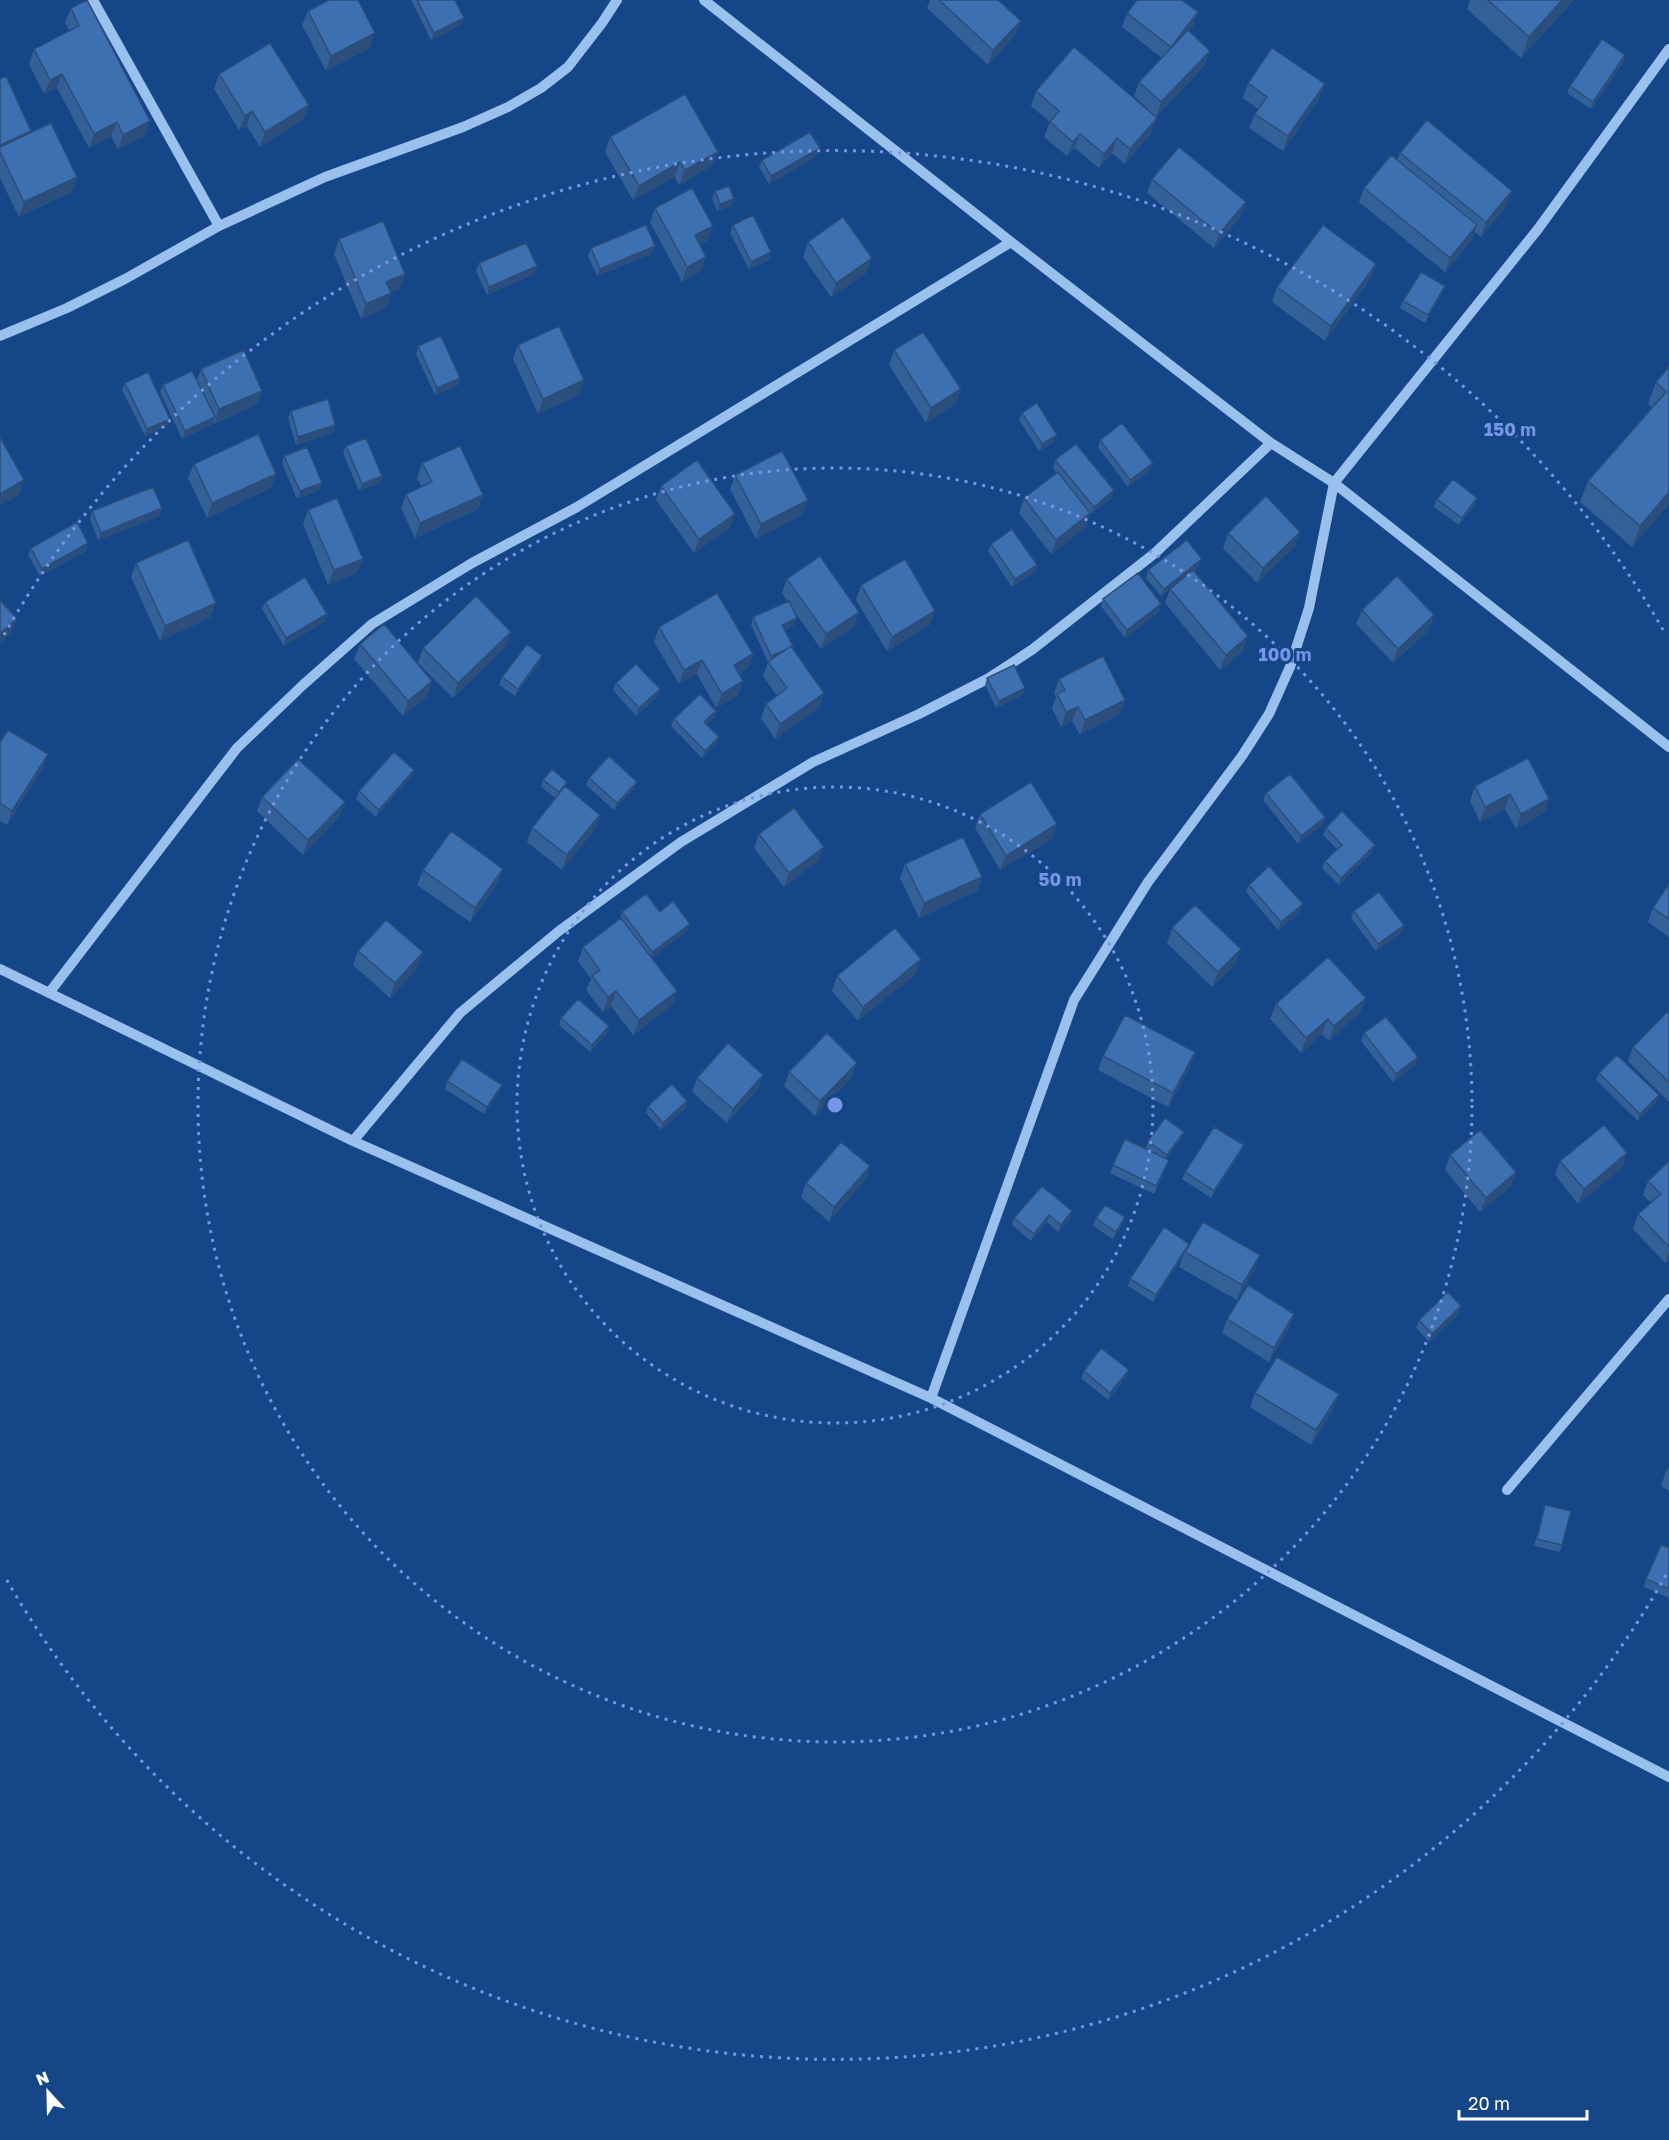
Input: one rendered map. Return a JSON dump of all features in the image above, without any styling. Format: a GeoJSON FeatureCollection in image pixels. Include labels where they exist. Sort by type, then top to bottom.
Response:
{"type":"FeatureCollection","features":[{"type":"Feature","properties":{"kind":"street"},"geometry":{"type":"LineString","coordinates":[[93,0],[219,226]]}},
{"type":"Feature","properties":{"kind":"street"},"geometry":{"type":"LineString","coordinates":[[0,336],[67,308],[125,279],[219,226],[325,177],[463,127],[508,107],[541,88],[568,67],[617,0]]}},
{"type":"Feature","properties":{"kind":"street"},"geometry":{"type":"LineString","coordinates":[[704,0],[1271,443],[1334,483],[1669,747]]}},
{"type":"Feature","properties":{"kind":"street"},"geometry":{"type":"LineString","coordinates":[[931,1398],[1074,1000],[1148,882],[1242,756],[1269,714],[1290,667],[1310,608],[1334,483],[1538,229],[1669,49]]}},
{"type":"Feature","properties":{"kind":"street"},"geometry":{"type":"LineString","coordinates":[[49,993],[237,748],[304,684],[372,624],[472,563],[577,507],[1011,242]]}},
{"type":"Feature","properties":{"kind":"street"},"geometry":{"type":"LineString","coordinates":[[353,1141],[460,1013],[559,931],[681,842],[813,762],[919,714],[989,678],[1033,649],[1155,554],[1271,443]]}},
{"type":"Feature","properties":{"kind":"street"},"geometry":{"type":"LineString","coordinates":[[0,969],[353,1141],[931,1398],[1669,1777]]}},
{"type":"Feature","properties":{"kind":"street"},"geometry":{"type":"LineString","coordinates":[[1507,1490],[1669,1299]]}},
{"type":"Feature","properties":{"kind":"building"},"geometry":{"type":"Polygon","coordinates":[[[87,0],[150,121],[123,135],[117,122],[94,134],[62,74],[50,80],[34,49],[79,26],[71,8],[87,0]]]}},
{"type":"Feature","properties":{"kind":"building"},"geometry":{"type":"Polygon","coordinates":[[[329,0],[358,0],[375,33],[331,56],[308,11],[329,0]]]}},
{"type":"Feature","properties":{"kind":"building"},"geometry":{"type":"Polygon","coordinates":[[[417,0],[455,0],[464,18],[434,33],[417,0]]]}},
{"type":"Feature","properties":{"kind":"building"},"geometry":{"type":"Polygon","coordinates":[[[939,0],[998,0],[1021,21],[993,50],[939,0]]]}},
{"type":"Feature","properties":{"kind":"building"},"geometry":{"type":"Polygon","coordinates":[[[1137,0],[1182,0],[1198,12],[1171,47],[1127,13],[1137,0]]]}},
{"type":"Feature","properties":{"kind":"building"},"geometry":{"type":"Polygon","coordinates":[[[1488,0],[1562,0],[1529,37],[1488,0]]]}},
{"type":"Feature","properties":{"kind":"building"},"geometry":{"type":"Polygon","coordinates":[[[1188,30],[1210,51],[1161,102],[1139,82],[1188,30]]]}},
{"type":"Feature","properties":{"kind":"building"},"geometry":{"type":"Polygon","coordinates":[[[1602,39],[1625,55],[1593,102],[1570,86],[1602,39]]]}},
{"type":"Feature","properties":{"kind":"building"},"geometry":{"type":"Polygon","coordinates":[[[270,43],[309,105],[265,132],[252,111],[245,116],[219,74],[270,43]]]}},
{"type":"Feature","properties":{"kind":"building"},"geometry":{"type":"Polygon","coordinates":[[[1074,47],[1157,118],[1130,149],[1117,138],[1104,154],[1080,134],[1073,142],[1050,122],[1059,111],[1036,91],[1074,47]]]}},
{"type":"Feature","properties":{"kind":"building"},"geometry":{"type":"Polygon","coordinates":[[[1272,48],[1325,84],[1288,136],[1255,114],[1267,97],[1248,83],[1272,48]]]}},
{"type":"Feature","properties":{"kind":"building"},"geometry":{"type":"Polygon","coordinates":[[[6,76],[31,131],[0,145],[0,79],[6,76]]]}},
{"type":"Feature","properties":{"kind":"building"},"geometry":{"type":"Polygon","coordinates":[[[685,94],[718,152],[685,170],[680,162],[639,186],[610,137],[685,94]]]}},
{"type":"Feature","properties":{"kind":"building"},"geometry":{"type":"Polygon","coordinates":[[[1427,120],[1512,191],[1486,222],[1400,153],[1427,120]]]}},
{"type":"Feature","properties":{"kind":"building"},"geometry":{"type":"Polygon","coordinates":[[[51,123],[77,177],[24,202],[0,152],[0,147],[51,123]]]}},
{"type":"Feature","properties":{"kind":"building"},"geometry":{"type":"Polygon","coordinates":[[[810,132],[820,148],[771,176],[762,160],[810,132]]]}},
{"type":"Feature","properties":{"kind":"building"},"geometry":{"type":"Polygon","coordinates":[[[1179,147],[1246,202],[1219,234],[1152,179],[1179,147]]]}},
{"type":"Feature","properties":{"kind":"building"},"geometry":{"type":"Polygon","coordinates":[[[1391,155],[1477,225],[1450,258],[1364,188],[1391,155]]]}},
{"type":"Feature","properties":{"kind":"building"},"geometry":{"type":"Polygon","coordinates":[[[729,186],[734,199],[720,204],[715,191],[729,186]]]}},
{"type":"Feature","properties":{"kind":"building"},"geometry":{"type":"Polygon","coordinates":[[[692,188],[713,226],[695,235],[706,257],[687,267],[655,208],[692,188]]]}},
{"type":"Feature","properties":{"kind":"building"},"geometry":{"type":"Polygon","coordinates":[[[753,215],[771,252],[751,262],[733,225],[753,215]]]}},
{"type":"Feature","properties":{"kind":"building"},"geometry":{"type":"Polygon","coordinates":[[[843,217],[872,258],[836,283],[808,242],[843,217]]]}},
{"type":"Feature","properties":{"kind":"building"},"geometry":{"type":"Polygon","coordinates":[[[383,221],[405,274],[386,282],[391,293],[366,304],[339,239],[383,221]]]}},
{"type":"Feature","properties":{"kind":"building"},"geometry":{"type":"Polygon","coordinates":[[[646,225],[655,246],[600,269],[591,248],[646,225]]]}},
{"type":"Feature","properties":{"kind":"building"},"geometry":{"type":"Polygon","coordinates":[[[1323,225],[1376,264],[1331,326],[1277,287],[1323,225]]]}},
{"type":"Feature","properties":{"kind":"building"},"geometry":{"type":"Polygon","coordinates":[[[526,243],[537,266],[489,287],[479,263],[526,243]]]}},
{"type":"Feature","properties":{"kind":"building"},"geometry":{"type":"Polygon","coordinates":[[[1421,272],[1445,286],[1428,315],[1403,301],[1421,272]]]}},
{"type":"Feature","properties":{"kind":"building"},"geometry":{"type":"Polygon","coordinates":[[[559,326],[584,380],[543,399],[518,345],[559,326]]]}},
{"type":"Feature","properties":{"kind":"building"},"geometry":{"type":"Polygon","coordinates":[[[923,332],[961,389],[931,408],[894,350],[923,332]]]}},
{"type":"Feature","properties":{"kind":"building"},"geometry":{"type":"Polygon","coordinates":[[[441,336],[460,378],[437,388],[418,346],[441,336]]]}},
{"type":"Feature","properties":{"kind":"building"},"geometry":{"type":"Polygon","coordinates":[[[244,350],[262,391],[219,409],[201,369],[244,350]]]}},
{"type":"Feature","properties":{"kind":"building"},"geometry":{"type":"Polygon","coordinates":[[[1669,367],[1669,492],[1640,526],[1588,481],[1666,392],[1656,382],[1669,367]]]}},
{"type":"Feature","properties":{"kind":"building"},"geometry":{"type":"Polygon","coordinates":[[[192,371],[215,417],[185,431],[163,385],[192,371]]]}},
{"type":"Feature","properties":{"kind":"building"},"geometry":{"type":"Polygon","coordinates":[[[148,372],[170,419],[147,429],[125,383],[148,372]]]}},
{"type":"Feature","properties":{"kind":"building"},"geometry":{"type":"Polygon","coordinates":[[[328,399],[335,425],[298,437],[291,411],[328,399]]]}},
{"type":"Feature","properties":{"kind":"building"},"geometry":{"type":"Polygon","coordinates":[[[1037,403],[1057,435],[1042,444],[1022,413],[1037,403]]]}},
{"type":"Feature","properties":{"kind":"building"},"geometry":{"type":"Polygon","coordinates":[[[1122,423],[1153,463],[1130,480],[1100,440],[1122,423]]]}},
{"type":"Feature","properties":{"kind":"building"},"geometry":{"type":"Polygon","coordinates":[[[258,434],[276,474],[212,503],[194,464],[258,434]]]}},
{"type":"Feature","properties":{"kind":"building"},"geometry":{"type":"Polygon","coordinates":[[[0,437],[24,480],[0,494],[0,437]]]}},
{"type":"Feature","properties":{"kind":"building"},"geometry":{"type":"Polygon","coordinates":[[[366,438],[382,476],[362,484],[346,446],[366,438]]]}},
{"type":"Feature","properties":{"kind":"building"},"geometry":{"type":"Polygon","coordinates":[[[1076,444],[1114,490],[1094,507],[1055,460],[1076,444]]]}},
{"type":"Feature","properties":{"kind":"building"},"geometry":{"type":"Polygon","coordinates":[[[460,446],[483,495],[420,523],[406,494],[432,482],[422,463],[460,446]]]}},
{"type":"Feature","properties":{"kind":"building"},"geometry":{"type":"Polygon","coordinates":[[[307,447],[322,483],[300,491],[284,456],[307,447]]]}},
{"type":"Feature","properties":{"kind":"building"},"geometry":{"type":"Polygon","coordinates":[[[782,451],[808,500],[761,524],[735,475],[782,451]]]}},
{"type":"Feature","properties":{"kind":"building"},"geometry":{"type":"Polygon","coordinates":[[[697,460],[735,514],[699,539],[661,486],[697,460]]]}},
{"type":"Feature","properties":{"kind":"building"},"geometry":{"type":"Polygon","coordinates":[[[1058,472],[1090,513],[1056,540],[1024,498],[1058,472]]]}},
{"type":"Feature","properties":{"kind":"building"},"geometry":{"type":"Polygon","coordinates":[[[1453,479],[1477,498],[1462,518],[1437,499],[1453,479]]]}},
{"type":"Feature","properties":{"kind":"building"},"geometry":{"type":"Polygon","coordinates":[[[153,487],[162,508],[101,533],[92,511],[153,487]]]}},
{"type":"Feature","properties":{"kind":"building"},"geometry":{"type":"Polygon","coordinates":[[[1266,496],[1300,532],[1263,568],[1228,533],[1266,496]]]}},
{"type":"Feature","properties":{"kind":"building"},"geometry":{"type":"Polygon","coordinates":[[[337,498],[363,559],[334,570],[308,510],[337,498]]]}},
{"type":"Feature","properties":{"kind":"building"},"geometry":{"type":"Polygon","coordinates":[[[77,522],[88,543],[42,569],[31,548],[77,522]]]}},
{"type":"Feature","properties":{"kind":"building"},"geometry":{"type":"Polygon","coordinates":[[[1012,529],[1037,565],[1015,579],[991,544],[1012,529]]]}},
{"type":"Feature","properties":{"kind":"building"},"geometry":{"type":"Polygon","coordinates":[[[188,540],[216,603],[165,626],[136,563],[188,540]]]}},
{"type":"Feature","properties":{"kind":"building"},"geometry":{"type":"Polygon","coordinates":[[[1187,540],[1202,559],[1164,589],[1148,570],[1187,540]]]}},
{"type":"Feature","properties":{"kind":"building"},"geometry":{"type":"Polygon","coordinates":[[[820,556],[859,612],[826,634],[787,579],[820,556]]]}},
{"type":"Feature","properties":{"kind":"building"},"geometry":{"type":"Polygon","coordinates":[[[905,559],[935,611],[892,637],[861,585],[905,559]]]}},
{"type":"Feature","properties":{"kind":"building"},"geometry":{"type":"Polygon","coordinates":[[[1193,570],[1248,636],[1226,655],[1170,589],[1193,570]]]}},
{"type":"Feature","properties":{"kind":"building"},"geometry":{"type":"Polygon","coordinates":[[[1138,573],[1161,604],[1127,630],[1103,599],[1138,573]]]}},
{"type":"Feature","properties":{"kind":"building"},"geometry":{"type":"Polygon","coordinates":[[[1397,576],[1434,615],[1398,649],[1362,610],[1397,576]]]}},
{"type":"Feature","properties":{"kind":"building"},"geometry":{"type":"Polygon","coordinates":[[[305,577],[327,614],[286,638],[265,602],[305,577]]]}},
{"type":"Feature","properties":{"kind":"building"},"geometry":{"type":"Polygon","coordinates":[[[717,593],[753,654],[734,665],[743,681],[722,694],[702,660],[684,670],[659,627],[717,593]]]}},
{"type":"Feature","properties":{"kind":"building"},"geometry":{"type":"Polygon","coordinates":[[[476,596],[511,632],[458,683],[423,648],[476,596]]]}},
{"type":"Feature","properties":{"kind":"building"},"geometry":{"type":"Polygon","coordinates":[[[0,600],[17,619],[0,633],[0,600]]]}},
{"type":"Feature","properties":{"kind":"building"},"geometry":{"type":"Polygon","coordinates":[[[789,601],[797,618],[782,625],[793,646],[771,656],[753,617],[789,601]]]}},
{"type":"Feature","properties":{"kind":"building"},"geometry":{"type":"Polygon","coordinates":[[[384,624],[432,681],[408,701],[360,644],[384,624]]]}},
{"type":"Feature","properties":{"kind":"building"},"geometry":{"type":"Polygon","coordinates":[[[527,644],[542,656],[518,689],[502,677],[527,644]]]}},
{"type":"Feature","properties":{"kind":"building"},"geometry":{"type":"Polygon","coordinates":[[[791,646],[824,693],[780,724],[766,704],[787,688],[768,662],[791,646]]]}},
{"type":"Feature","properties":{"kind":"building"},"geometry":{"type":"Polygon","coordinates":[[[1103,656],[1125,700],[1085,720],[1078,707],[1066,712],[1057,694],[1065,690],[1059,679],[1103,656]]]}},
{"type":"Feature","properties":{"kind":"building"},"geometry":{"type":"Polygon","coordinates":[[[636,664],[660,689],[639,708],[616,683],[636,664]]]}},
{"type":"Feature","properties":{"kind":"building"},"geometry":{"type":"Polygon","coordinates":[[[1014,665],[1025,688],[999,701],[987,678],[1014,665]]]}},
{"type":"Feature","properties":{"kind":"building"},"geometry":{"type":"Polygon","coordinates":[[[700,694],[716,711],[704,722],[719,737],[705,751],[674,719],[700,694]]]}},
{"type":"Feature","properties":{"kind":"building"},"geometry":{"type":"Polygon","coordinates":[[[8,730],[48,754],[12,811],[0,803],[0,742],[8,730]]]}},
{"type":"Feature","properties":{"kind":"building"},"geometry":{"type":"Polygon","coordinates":[[[394,752],[414,770],[379,810],[359,791],[394,752]]]}},
{"type":"Feature","properties":{"kind":"building"},"geometry":{"type":"Polygon","coordinates":[[[609,756],[637,782],[617,803],[589,778],[609,756]]]}},
{"type":"Feature","properties":{"kind":"building"},"geometry":{"type":"Polygon","coordinates":[[[1528,758],[1549,799],[1521,814],[1510,794],[1485,807],[1475,786],[1528,758]]]}},
{"type":"Feature","properties":{"kind":"building"},"geometry":{"type":"Polygon","coordinates":[[[298,759],[345,802],[308,840],[262,797],[298,759]]]}},
{"type":"Feature","properties":{"kind":"building"},"geometry":{"type":"Polygon","coordinates":[[[552,769],[567,782],[559,792],[543,780],[552,769]]]}},
{"type":"Feature","properties":{"kind":"building"},"geometry":{"type":"Polygon","coordinates":[[[1290,774],[1325,817],[1301,836],[1266,793],[1290,774]]]}},
{"type":"Feature","properties":{"kind":"building"},"geometry":{"type":"Polygon","coordinates":[[[1031,782],[1057,824],[1006,856],[980,814],[1031,782]]]}},
{"type":"Feature","properties":{"kind":"building"},"geometry":{"type":"Polygon","coordinates":[[[565,786],[600,815],[567,855],[532,828],[565,786]]]}},
{"type":"Feature","properties":{"kind":"building"},"geometry":{"type":"Polygon","coordinates":[[[794,808],[824,847],[789,873],[759,834],[794,808]]]}},
{"type":"Feature","properties":{"kind":"building"},"geometry":{"type":"Polygon","coordinates":[[[1342,811],[1375,845],[1341,878],[1325,861],[1342,845],[1326,828],[1342,811]]]}},
{"type":"Feature","properties":{"kind":"building"},"geometry":{"type":"Polygon","coordinates":[[[451,831],[503,869],[475,908],[423,870],[451,831]]]}},
{"type":"Feature","properties":{"kind":"building"},"geometry":{"type":"Polygon","coordinates":[[[963,837],[982,877],[924,903],[905,864],[963,837]]]}},
{"type":"Feature","properties":{"kind":"building"},"geometry":{"type":"Polygon","coordinates":[[[1269,866],[1303,904],[1281,922],[1249,885],[1269,866]]]}},
{"type":"Feature","properties":{"kind":"building"},"geometry":{"type":"Polygon","coordinates":[[[1669,884],[1669,919],[1653,908],[1669,884]]]}},
{"type":"Feature","properties":{"kind":"building"},"geometry":{"type":"Polygon","coordinates":[[[1379,892],[1404,925],[1378,944],[1354,911],[1379,892]]]}},
{"type":"Feature","properties":{"kind":"building"},"geometry":{"type":"Polygon","coordinates":[[[646,894],[660,912],[673,901],[690,924],[652,952],[622,912],[646,894]]]}},
{"type":"Feature","properties":{"kind":"building"},"geometry":{"type":"Polygon","coordinates":[[[1195,905],[1241,949],[1218,972],[1172,928],[1195,905]]]}},
{"type":"Feature","properties":{"kind":"building"},"geometry":{"type":"Polygon","coordinates":[[[621,918],[677,991],[639,1020],[616,991],[608,997],[592,976],[600,970],[583,947],[621,918]]]}},
{"type":"Feature","properties":{"kind":"building"},"geometry":{"type":"Polygon","coordinates":[[[386,920],[423,952],[395,983],[358,951],[386,920]]]}},
{"type":"Feature","properties":{"kind":"building"},"geometry":{"type":"Polygon","coordinates":[[[895,928],[921,959],[863,1007],[837,976],[895,928]]]}},
{"type":"Feature","properties":{"kind":"building"},"geometry":{"type":"Polygon","coordinates":[[[1328,957],[1366,998],[1334,1026],[1328,1019],[1306,1038],[1276,1004],[1328,957]]]}},
{"type":"Feature","properties":{"kind":"building"},"geometry":{"type":"Polygon","coordinates":[[[578,999],[609,1026],[592,1045],[561,1018],[578,999]]]}},
{"type":"Feature","properties":{"kind":"building"},"geometry":{"type":"Polygon","coordinates":[[[1667,1012],[1669,1013],[1669,1082],[1633,1047],[1667,1012]]]}},
{"type":"Feature","properties":{"kind":"building"},"geometry":{"type":"Polygon","coordinates":[[[1125,1015],[1195,1052],[1173,1093],[1103,1056],[1125,1015]]]}},
{"type":"Feature","properties":{"kind":"building"},"geometry":{"type":"Polygon","coordinates":[[[1386,1017],[1418,1057],[1396,1074],[1364,1033],[1386,1017]]]}},
{"type":"Feature","properties":{"kind":"building"},"geometry":{"type":"Polygon","coordinates":[[[827,1033],[857,1063],[820,1101],[789,1072],[827,1033]]]}},
{"type":"Feature","properties":{"kind":"building"},"geometry":{"type":"Polygon","coordinates":[[[728,1043],[763,1075],[733,1109],[697,1078],[728,1043]]]}},
{"type":"Feature","properties":{"kind":"building"},"geometry":{"type":"Polygon","coordinates":[[[1617,1055],[1659,1095],[1640,1114],[1599,1073],[1617,1055]]]}},
{"type":"Feature","properties":{"kind":"building"},"geometry":{"type":"Polygon","coordinates":[[[462,1059],[502,1085],[487,1107],[447,1081],[462,1059]]]}},
{"type":"Feature","properties":{"kind":"building"},"geometry":{"type":"Polygon","coordinates":[[[672,1084],[687,1101],[663,1123],[648,1106],[672,1084]]]}},
{"type":"Feature","properties":{"kind":"building"},"geometry":{"type":"Polygon","coordinates":[[[1165,1118],[1184,1132],[1167,1155],[1148,1141],[1165,1118]]]}},
{"type":"Feature","properties":{"kind":"building"},"geometry":{"type":"Polygon","coordinates":[[[1604,1125],[1627,1153],[1584,1189],[1560,1161],[1604,1125]]]}},
{"type":"Feature","properties":{"kind":"building"},"geometry":{"type":"Polygon","coordinates":[[[1214,1127],[1244,1145],[1214,1191],[1185,1172],[1214,1127]]]}},
{"type":"Feature","properties":{"kind":"building"},"geometry":{"type":"Polygon","coordinates":[[[1480,1130],[1516,1172],[1486,1198],[1450,1155],[1480,1130]]]}},
{"type":"Feature","properties":{"kind":"building"},"geometry":{"type":"Polygon","coordinates":[[[1125,1139],[1169,1160],[1156,1186],[1113,1165],[1125,1139]]]}},
{"type":"Feature","properties":{"kind":"building"},"geometry":{"type":"Polygon","coordinates":[[[841,1142],[870,1166],[834,1207],[806,1183],[841,1142]]]}},
{"type":"Feature","properties":{"kind":"building"},"geometry":{"type":"Polygon","coordinates":[[[1668,1162],[1669,1247],[1638,1214],[1661,1194],[1648,1181],[1668,1162]]]}},
{"type":"Feature","properties":{"kind":"building"},"geometry":{"type":"Polygon","coordinates":[[[1042,1186],[1072,1211],[1061,1225],[1049,1215],[1034,1234],[1014,1218],[1042,1186]]]}},
{"type":"Feature","properties":{"kind":"building"},"geometry":{"type":"Polygon","coordinates":[[[1105,1205],[1125,1217],[1116,1232],[1096,1218],[1105,1205]]]}},
{"type":"Feature","properties":{"kind":"building"},"geometry":{"type":"Polygon","coordinates":[[[1203,1222],[1260,1255],[1242,1285],[1185,1252],[1203,1222]]]}},
{"type":"Feature","properties":{"kind":"building"},"geometry":{"type":"Polygon","coordinates":[[[1164,1227],[1189,1244],[1156,1295],[1130,1279],[1164,1227]]]}},
{"type":"Feature","properties":{"kind":"building"},"geometry":{"type":"Polygon","coordinates":[[[1248,1285],[1294,1314],[1274,1348],[1227,1319],[1248,1285]]]}},
{"type":"Feature","properties":{"kind":"building"},"geometry":{"type":"Polygon","coordinates":[[[1448,1292],[1461,1306],[1432,1334],[1419,1320],[1448,1292]]]}},
{"type":"Feature","properties":{"kind":"building"},"geometry":{"type":"Polygon","coordinates":[[[1101,1348],[1129,1370],[1110,1393],[1084,1371],[1101,1348]]]}},
{"type":"Feature","properties":{"kind":"building"},"geometry":{"type":"Polygon","coordinates":[[[1277,1357],[1339,1394],[1316,1430],[1255,1393],[1277,1357]]]}},
{"type":"Feature","properties":{"kind":"building"},"geometry":{"type":"Polygon","coordinates":[[[1545,1505],[1571,1511],[1562,1545],[1537,1539],[1545,1505]]]}},
{"type":"Feature","properties":{"kind":"building"},"geometry":{"type":"Polygon","coordinates":[[[1661,1545],[1669,1548],[1669,1589],[1646,1579],[1661,1545]]]}}]}
